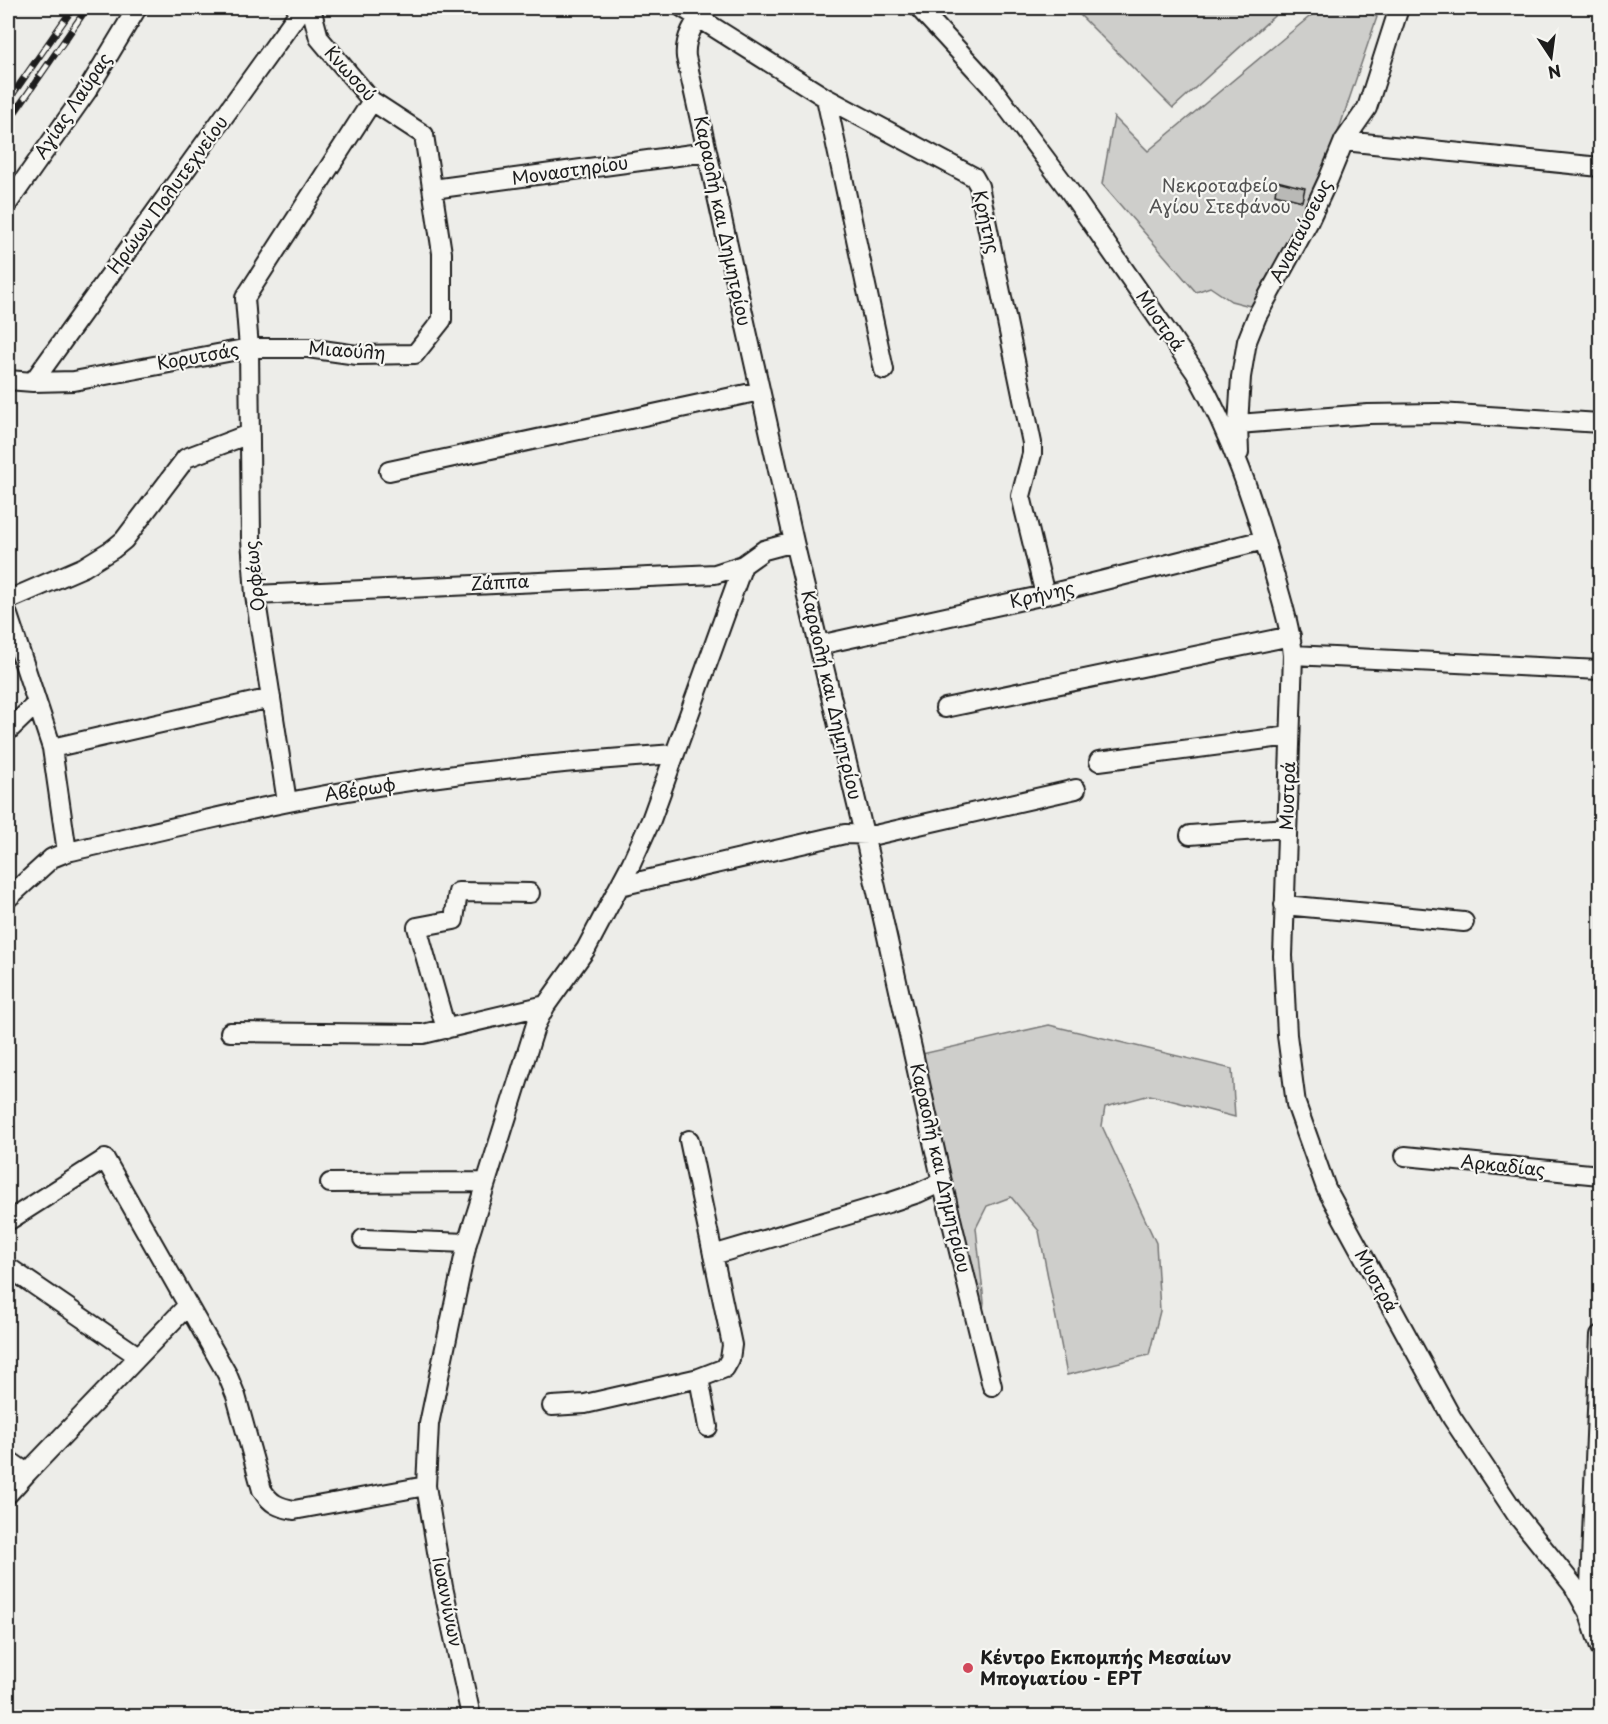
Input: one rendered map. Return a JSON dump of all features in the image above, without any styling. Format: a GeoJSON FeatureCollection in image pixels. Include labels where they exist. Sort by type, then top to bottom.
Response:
{"type":"FeatureCollection","features":[{"type":"Feature","properties":{"kind":"street","name":"Αγίας Λαύρας"},"geometry":{"type":"LineString","coordinates":[[8,203],[87,90],[136,8]]}},
{"type":"Feature","properties":{"kind":"street","name":"Ηρώων Πολυτεχνείου"},"geometry":{"type":"LineString","coordinates":[[33,382],[302,8]]}},
{"type":"Feature","properties":{"kind":"street","name":"Κνωσού"},"geometry":{"type":"LineString","coordinates":[[311,8],[319,38],[372,102],[424,135],[433,189]]}},
{"type":"Feature","properties":{"kind":"street","name":"Μυστρά"},"geometry":{"type":"LineString","coordinates":[[919,8],[991,86],[1081,208],[1196,373],[1212,401],[1240,463],[1291,636],[1293,656],[1284,905],[1284,984],[1296,1104],[1326,1188],[1452,1418],[1516,1514],[1573,1585],[1589,1614]]}},
{"type":"Feature","properties":{"kind":"street","name":"Αναπαύσεως"},"geometry":{"type":"LineString","coordinates":[[1240,463],[1238,424],[1246,341],[1257,316],[1308,223],[1344,141],[1367,108],[1399,8]]}},
{"type":"Feature","properties":{"kind":"street","name":"Κρήτης"},"geometry":{"type":"LineString","coordinates":[[696,11],[826,98],[974,177],[980,186],[1032,443],[1032,454],[1021,496],[1045,596]]}},
{"type":"Feature","properties":{"kind":"street","name":"Καραολή και Δημητρίου"},"geometry":{"type":"LineString","coordinates":[[696,11],[685,48],[707,152],[794,542],[864,834],[942,1182],[992,1386]]}},
{"type":"Feature","properties":{"kind":"street"},"geometry":{"type":"LineString","coordinates":[[826,98],[884,370]]}},
{"type":"Feature","properties":{"kind":"street","name":"Κορυτσάς"},"geometry":{"type":"LineString","coordinates":[[8,380],[53,382],[98,378],[125,370],[249,348],[245,298],[372,102]]}},
{"type":"Feature","properties":{"kind":"street"},"geometry":{"type":"LineString","coordinates":[[1344,141],[1600,167]]}},
{"type":"Feature","properties":{"kind":"street","name":"Μοναστηρίου"},"geometry":{"type":"LineString","coordinates":[[433,189],[707,152]]}},
{"type":"Feature","properties":{"kind":"street","name":"Μιαούλη"},"geometry":{"type":"LineString","coordinates":[[249,348],[281,346],[357,355],[415,354],[442,320],[442,253],[433,189]]}},
{"type":"Feature","properties":{"kind":"street","name":"Ορφέως"},"geometry":{"type":"LineString","coordinates":[[249,348],[251,539],[255,595],[287,802]]}},
{"type":"Feature","properties":{"kind":"street"},"geometry":{"type":"LineString","coordinates":[[389,471],[760,391]]}},
{"type":"Feature","properties":{"kind":"street"},"geometry":{"type":"LineString","coordinates":[[1238,424],[1368,414],[1439,413],[1600,423]]}},
{"type":"Feature","properties":{"kind":"street"},"geometry":{"type":"LineString","coordinates":[[8,600],[84,567],[113,549],[124,540],[186,458],[249,434]]}},
{"type":"Feature","properties":{"kind":"street","name":"Κρήνης"},"geometry":{"type":"LineString","coordinates":[[819,645],[1045,596],[1264,540]]}},
{"type":"Feature","properties":{"kind":"street","name":"Ζάππα"},"geometry":{"type":"LineString","coordinates":[[255,595],[715,574],[743,565],[764,550],[794,542]]}},
{"type":"Feature","properties":{"kind":"street","name":"Ιωαννίνων"},"geometry":{"type":"LineString","coordinates":[[471,1716],[443,1587],[426,1486],[429,1424],[467,1243],[536,1024],[546,1005],[586,950],[651,820],[743,565]]}},
{"type":"Feature","properties":{"kind":"street"},"geometry":{"type":"LineString","coordinates":[[8,615],[52,748],[60,855],[8,898]]}},
{"type":"Feature","properties":{"kind":"street"},"geometry":{"type":"LineString","coordinates":[[945,708],[1291,636]]}},
{"type":"Feature","properties":{"kind":"street"},"geometry":{"type":"LineString","coordinates":[[1293,656],[1600,670]]}},
{"type":"Feature","properties":{"kind":"street"},"geometry":{"type":"LineString","coordinates":[[52,748],[271,698]]}},
{"type":"Feature","properties":{"kind":"street"},"geometry":{"type":"LineString","coordinates":[[8,731],[37,703]]}},
{"type":"Feature","properties":{"kind":"street"},"geometry":{"type":"LineString","coordinates":[[1099,761],[1290,736]]}},
{"type":"Feature","properties":{"kind":"street","name":"Αβέρωφ"},"geometry":{"type":"LineString","coordinates":[[60,855],[348,790],[480,771],[674,754]]}},
{"type":"Feature","properties":{"kind":"street"},"geometry":{"type":"LineString","coordinates":[[620,886],[845,834],[875,835],[1076,789]]}},
{"type":"Feature","properties":{"kind":"street"},"geometry":{"type":"LineString","coordinates":[[1190,835],[1287,828]]}},
{"type":"Feature","properties":{"kind":"street"},"geometry":{"type":"LineString","coordinates":[[446,1029],[417,927],[454,920],[458,892],[530,893]]}},
{"type":"Feature","properties":{"kind":"street"},"geometry":{"type":"LineString","coordinates":[[1284,905],[1464,922]]}},
{"type":"Feature","properties":{"kind":"street"},"geometry":{"type":"LineString","coordinates":[[230,1032],[423,1034],[546,1005]]}},
{"type":"Feature","properties":{"kind":"street"},"geometry":{"type":"LineString","coordinates":[[552,1406],[585,1404],[699,1378],[725,1368],[730,1359],[732,1344],[689,1140]]}},
{"type":"Feature","properties":{"kind":"street","name":"Αρκαδίας"},"geometry":{"type":"LineString","coordinates":[[1405,1156],[1600,1175]]}},
{"type":"Feature","properties":{"kind":"street"},"geometry":{"type":"LineString","coordinates":[[8,1221],[105,1159],[227,1374],[236,1396],[262,1490],[270,1502],[279,1508],[294,1510],[426,1486]]}},
{"type":"Feature","properties":{"kind":"street"},"geometry":{"type":"LineString","coordinates":[[330,1183],[486,1182]]}},
{"type":"Feature","properties":{"kind":"street"},"geometry":{"type":"LineString","coordinates":[[713,1255],[888,1203],[942,1182]]}},
{"type":"Feature","properties":{"kind":"street"},"geometry":{"type":"LineString","coordinates":[[363,1239],[467,1243]]}},
{"type":"Feature","properties":{"kind":"street"},"geometry":{"type":"LineString","coordinates":[[8,1267],[138,1356]]}},
{"type":"Feature","properties":{"kind":"street"},"geometry":{"type":"LineString","coordinates":[[8,1494],[188,1305]]}},
{"type":"Feature","properties":{"kind":"street"},"geometry":{"type":"LineString","coordinates":[[1600,1335],[1589,1614],[1600,1647]]}},
{"type":"Feature","properties":{"kind":"street"},"geometry":{"type":"LineString","coordinates":[[699,1378],[708,1427]]}},
{"type":"Feature","properties":{"kind":"street"},"geometry":{"type":"LineString","coordinates":[[8,1460],[27,1473]]}},
{"type":"Feature","properties":{"kind":"green space"},"geometry":{"type":"Polygon","coordinates":[[[1073,8],[1283,8],[1173,108],[1073,8]]]}},
{"type":"Feature","properties":{"kind":"green space","name":"Νεκροταφείο Αγίου Στεφάνου"},"geometry":{"type":"Polygon","coordinates":[[[1320,8],[1358,8],[1377,17],[1337,135],[1319,180],[1254,307],[1231,301],[1210,287],[1196,292],[1102,184],[1114,117],[1148,151],[1320,8]]]}},
{"type":"Feature","properties":{"kind":"green space"},"geometry":{"type":"Polygon","coordinates":[[[1049,1025],[1232,1069],[1235,1117],[1150,1095],[1105,1107],[1102,1126],[1156,1243],[1160,1311],[1149,1355],[1067,1375],[1039,1231],[1011,1197],[987,1206],[976,1228],[983,1310],[948,1177],[922,1054],[1049,1025]]]}},
{"type":"Feature","properties":{"kind":"building"},"geometry":{"type":"Polygon","coordinates":[[[1277,181],[1305,188],[1302,201],[1275,194],[1277,181]]]}},
{"type":"Feature","properties":{"kind":"railway"},"geometry":{"type":"LineString","coordinates":[[8,101],[73,8]]}},
{"type":"Feature","properties":{"kind":"railway"},"geometry":{"type":"LineString","coordinates":[[8,122],[87,8]]}},
{"type":"Feature","properties":{"kind":"place","name":"Κέντρο Εκπομπής Μεσαίων Μπογιατίου - ΕΡΤ"},"geometry":{"type":"Point","coordinates":[968,1668]}}]}
